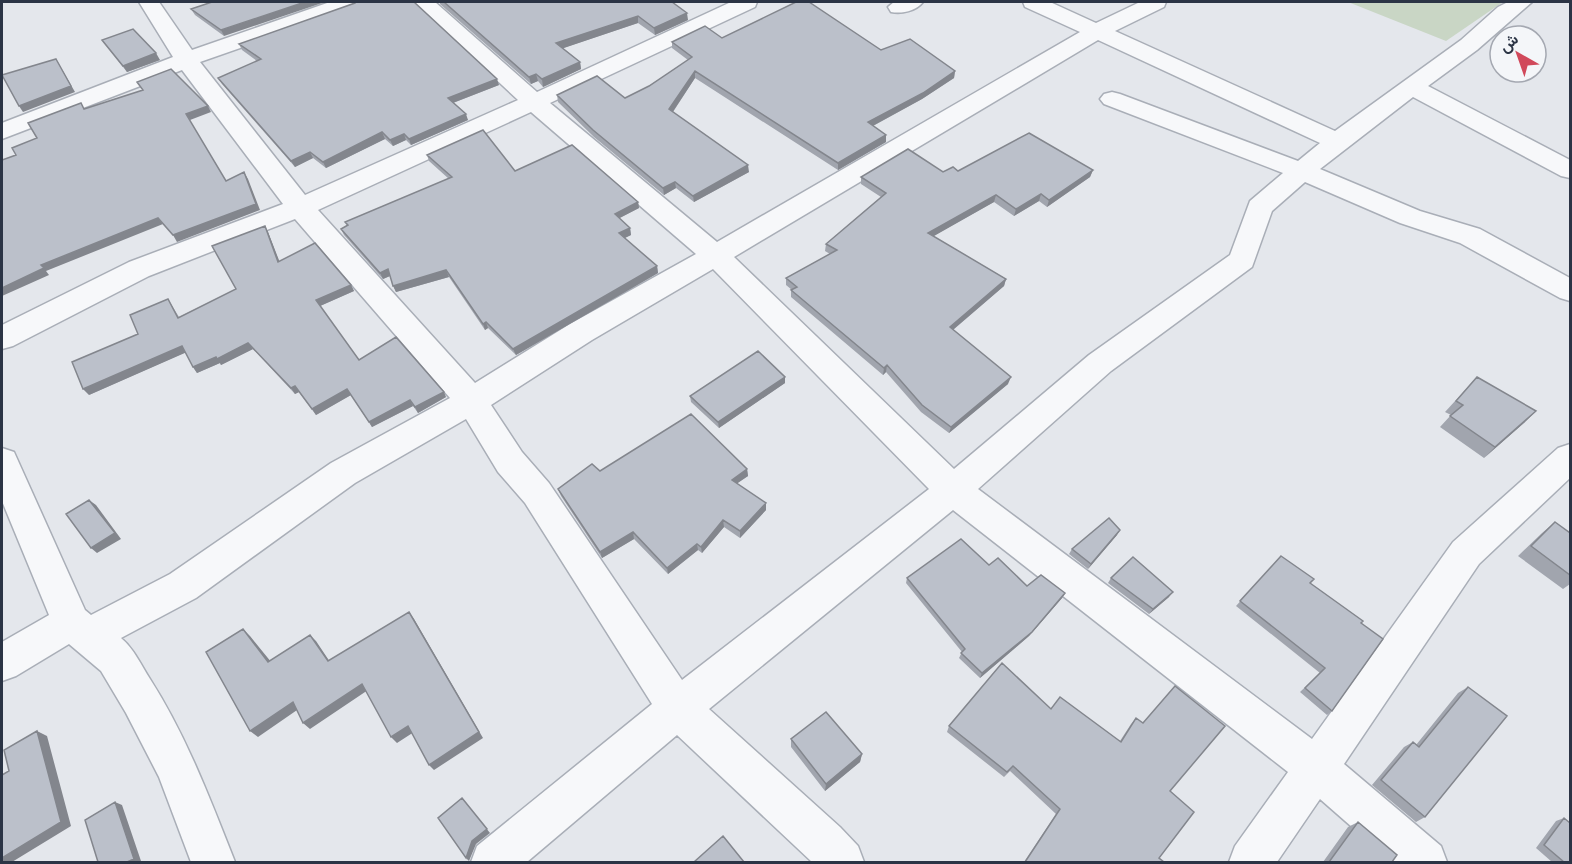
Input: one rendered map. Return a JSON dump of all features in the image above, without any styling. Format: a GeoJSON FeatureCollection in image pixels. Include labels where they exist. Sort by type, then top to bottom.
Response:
{"type":"FeatureCollection","features":[{"type":"Feature","properties":{"kind":"street"},"geometry":{"type":"LineString","coordinates":[[149,2],[194,71],[300,207],[472,401],[510,462],[537,493],[678,708],[842,862]]}},
{"type":"Feature","properties":{"kind":"street"},"geometry":{"type":"LineString","coordinates":[[2,132],[188,59],[349,2]]}},
{"type":"Feature","properties":{"kind":"street"},"geometry":{"type":"LineString","coordinates":[[423,2],[534,102],[715,255],[953,490],[1317,768],[1425,862]]}},
{"type":"Feature","properties":{"kind":"street"},"geometry":{"type":"LineString","coordinates":[[2,338],[139,269],[300,207],[534,102],[747,2]]}},
{"type":"Feature","properties":{"kind":"street"},"geometry":{"type":"LineString","coordinates":[[1033,2],[1337,141]]}},
{"type":"Feature","properties":{"kind":"street"},"geometry":{"type":"LineString","coordinates":[[2,663],[183,586],[343,473],[472,401],[581,332],[1097,31],[1156,2]]}},
{"type":"Feature","properties":{"kind":"street"},"geometry":{"type":"LineString","coordinates":[[493,862],[678,708],[953,490],[1100,363],[1242,260],[1260,207],[1304,172],[1337,141],[1522,2]]}},
{"type":"Feature","properties":{"kind":"street"},"geometry":{"type":"LineString","coordinates":[[1411,87],[1570,171]]}},
{"type":"Feature","properties":{"kind":"street"},"geometry":{"type":"LineString","coordinates":[[1112,99],[1304,172],[1410,217],[1470,236],[1570,291]]}},
{"type":"Feature","properties":{"kind":"street"},"geometry":{"type":"LineString","coordinates":[[1251,862],[1466,553],[1570,458]]}},
{"type":"Feature","properties":{"kind":"street"},"geometry":{"type":"LineString","coordinates":[[2,462],[81,629],[115,658],[176,766],[213,862]]}},
{"type":"Feature","properties":{"kind":"green space"},"geometry":{"type":"Polygon","coordinates":[[[1348,2],[1503,2],[1446,41],[1348,2]]]}},
{"type":"Feature","properties":{"kind":"building"},"geometry":{"type":"Polygon","coordinates":[[[212,2],[305,2],[221,30],[191,9],[212,2]]]}},
{"type":"Feature","properties":{"kind":"building"},"geometry":{"type":"Polygon","coordinates":[[[356,2],[414,2],[497,79],[448,98],[466,114],[409,139],[404,134],[390,140],[382,132],[323,162],[310,152],[291,161],[218,78],[261,59],[239,44],[356,2]]]}},
{"type":"Feature","properties":{"kind":"building"},"geometry":{"type":"Polygon","coordinates":[[[444,2],[672,2],[687,13],[654,28],[638,16],[556,43],[580,62],[542,79],[536,74],[529,77],[444,2]]]}},
{"type":"Feature","properties":{"kind":"building"},"geometry":{"type":"Polygon","coordinates":[[[796,2],[809,2],[881,50],[910,39],[955,71],[923,93],[868,122],[886,135],[838,163],[695,71],[669,109],[748,165],[693,196],[675,182],[663,188],[593,130],[557,95],[597,76],[625,98],[649,86],[692,57],[672,42],[705,26],[722,38],[796,2]]]}},
{"type":"Feature","properties":{"kind":"building"},"geometry":{"type":"Polygon","coordinates":[[[133,29],[156,53],[123,66],[102,40],[133,29]]]}},
{"type":"Feature","properties":{"kind":"building"},"geometry":{"type":"Polygon","coordinates":[[[56,59],[71,86],[19,106],[2,75],[56,59]]]}},
{"type":"Feature","properties":{"kind":"building"},"geometry":{"type":"Polygon","coordinates":[[[171,69],[208,106],[186,114],[226,181],[244,172],[256,204],[173,235],[158,218],[41,265],[44,268],[2,288],[2,160],[16,155],[12,148],[37,138],[28,123],[81,103],[84,109],[143,90],[137,82],[171,69]]]}},
{"type":"Feature","properties":{"kind":"building"},"geometry":{"type":"Polygon","coordinates":[[[483,130],[515,171],[572,145],[638,202],[615,214],[630,228],[619,233],[657,266],[513,349],[486,322],[483,324],[446,270],[393,286],[388,269],[380,273],[341,229],[348,225],[345,222],[452,177],[427,155],[483,130]]]}},
{"type":"Feature","properties":{"kind":"building"},"geometry":{"type":"Polygon","coordinates":[[[1029,133],[1093,170],[1049,200],[1041,194],[1016,209],[996,195],[928,233],[1006,279],[950,327],[1011,377],[951,427],[922,405],[887,365],[884,368],[791,290],[797,287],[786,278],[837,250],[826,244],[886,193],[861,177],[908,149],[943,172],[953,167],[958,171],[1029,133]]]}},
{"type":"Feature","properties":{"kind":"building"},"geometry":{"type":"Polygon","coordinates":[[[265,226],[278,262],[315,243],[351,285],[316,300],[359,360],[396,337],[444,392],[415,407],[410,400],[369,422],[347,389],[312,409],[295,386],[291,388],[248,343],[217,359],[216,357],[193,367],[182,346],[83,389],[72,362],[138,334],[130,315],[168,299],[178,318],[236,289],[212,246],[265,226]]]}},
{"type":"Feature","properties":{"kind":"building"},"geometry":{"type":"Polygon","coordinates":[[[758,351],[785,377],[718,422],[690,396],[758,351]]]}},
{"type":"Feature","properties":{"kind":"building"},"geometry":{"type":"Polygon","coordinates":[[[1477,377],[1536,411],[1495,447],[1450,416],[1463,405],[1456,401],[1477,377]]]}},
{"type":"Feature","properties":{"kind":"building"},"geometry":{"type":"Polygon","coordinates":[[[691,414],[747,469],[732,480],[766,503],[740,531],[723,520],[701,547],[697,544],[667,568],[633,532],[600,552],[558,489],[592,464],[600,471],[691,414]]]}},
{"type":"Feature","properties":{"kind":"building"},"geometry":{"type":"Polygon","coordinates":[[[89,500],[115,533],[91,548],[66,514],[89,500]]]}},
{"type":"Feature","properties":{"kind":"building"},"geometry":{"type":"Polygon","coordinates":[[[1109,518],[1120,530],[1091,564],[1072,549],[1109,518]]]}},
{"type":"Feature","properties":{"kind":"building"},"geometry":{"type":"Polygon","coordinates":[[[1555,522],[1570,533],[1570,575],[1531,546],[1555,522]]]}},
{"type":"Feature","properties":{"kind":"building"},"geometry":{"type":"Polygon","coordinates":[[[961,539],[989,565],[998,558],[1027,586],[1041,575],[1065,593],[1032,632],[982,673],[961,653],[965,649],[907,578],[961,539]]]}},
{"type":"Feature","properties":{"kind":"building"},"geometry":{"type":"Polygon","coordinates":[[[1281,556],[1314,579],[1310,583],[1363,621],[1361,623],[1383,639],[1332,711],[1305,688],[1325,668],[1240,601],[1281,556]]]}},
{"type":"Feature","properties":{"kind":"building"},"geometry":{"type":"Polygon","coordinates":[[[1133,557],[1173,592],[1153,609],[1111,578],[1133,557]]]}},
{"type":"Feature","properties":{"kind":"building"},"geometry":{"type":"Polygon","coordinates":[[[409,612],[479,732],[429,765],[408,726],[391,737],[362,684],[303,723],[293,702],[250,731],[206,652],[243,629],[268,662],[310,635],[328,661],[409,612]]]}},
{"type":"Feature","properties":{"kind":"building"},"geometry":{"type":"Polygon","coordinates":[[[1002,663],[1051,709],[1060,697],[1121,742],[1136,718],[1143,723],[1175,686],[1225,726],[1170,791],[1194,812],[1159,858],[1164,862],[1025,862],[1060,809],[1013,766],[1007,772],[949,726],[1002,663]]]}},
{"type":"Feature","properties":{"kind":"building"},"geometry":{"type":"Polygon","coordinates":[[[1468,687],[1507,716],[1425,817],[1381,780],[1413,742],[1419,747],[1468,687]]]}},
{"type":"Feature","properties":{"kind":"building"},"geometry":{"type":"Polygon","coordinates":[[[826,712],[862,754],[826,784],[791,739],[826,712]]]}},
{"type":"Feature","properties":{"kind":"building"},"geometry":{"type":"Polygon","coordinates":[[[37,731],[61,822],[2,858],[2,775],[9,771],[4,750],[37,731]]]}},
{"type":"Feature","properties":{"kind":"building"},"geometry":{"type":"Polygon","coordinates":[[[462,798],[487,829],[472,841],[466,858],[438,818],[462,798]]]}},
{"type":"Feature","properties":{"kind":"building"},"geometry":{"type":"Polygon","coordinates":[[[115,802],[134,859],[127,862],[98,862],[85,820],[115,802]]]}},
{"type":"Feature","properties":{"kind":"building"},"geometry":{"type":"Polygon","coordinates":[[[1564,818],[1570,823],[1570,862],[1564,862],[1544,845],[1564,818]]]}},
{"type":"Feature","properties":{"kind":"building"},"geometry":{"type":"Polygon","coordinates":[[[1358,822],[1397,855],[1392,862],[1329,862],[1358,822]]]}},
{"type":"Feature","properties":{"kind":"building"},"geometry":{"type":"Polygon","coordinates":[[[723,836],[744,862],[694,862],[723,836]]]}}]}
